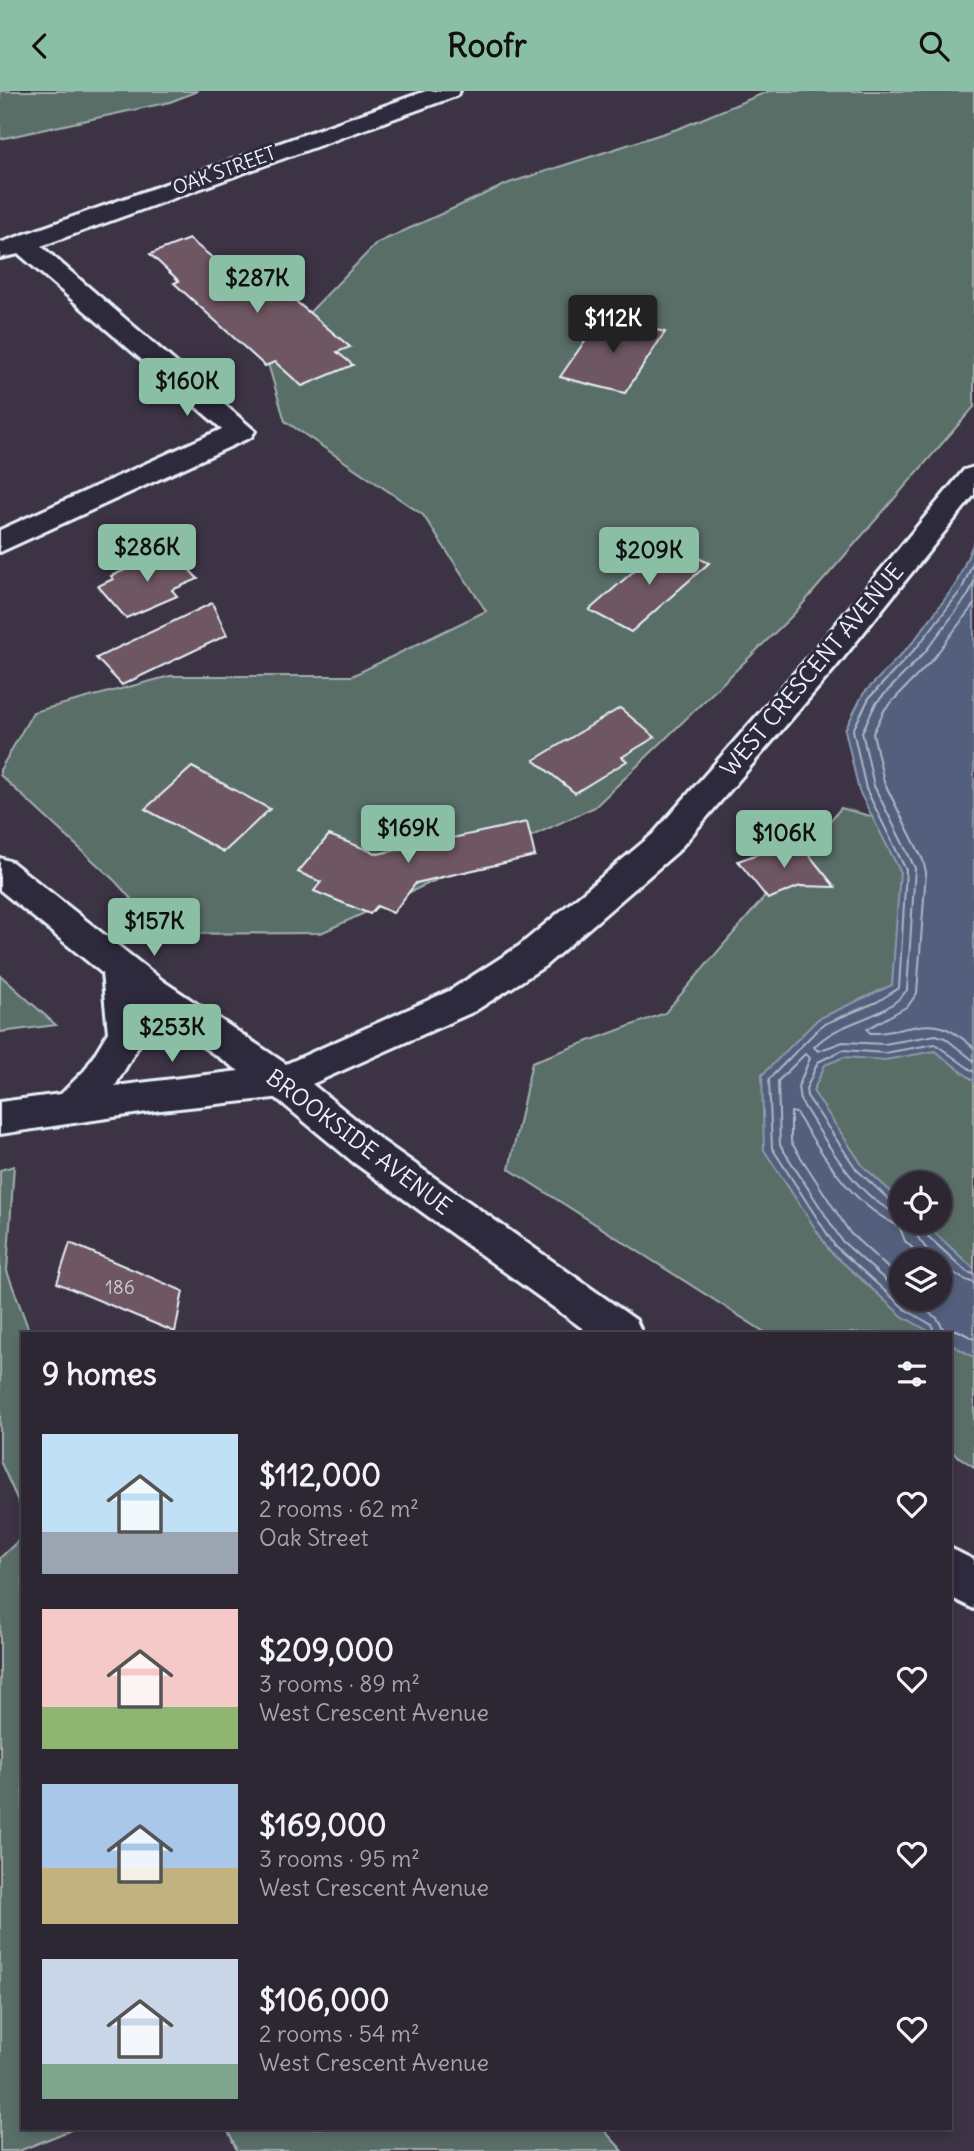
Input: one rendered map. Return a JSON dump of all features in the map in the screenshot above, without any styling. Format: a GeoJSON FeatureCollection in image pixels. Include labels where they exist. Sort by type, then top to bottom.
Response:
{"type":"FeatureCollection","features":[{"type":"Feature","properties":{"kind":"main road","name":"OAK STREET"},"geometry":{"type":"LineString","coordinates":[[11,248],[448,91]]}},
{"type":"Feature","properties":{"kind":"main road"},"geometry":{"type":"LineString","coordinates":[[0,543],[96,496],[241,431],[11,248]]}},
{"type":"Feature","properties":{"kind":"main road","name":"WEST CRESCENT AVENUE"},"geometry":{"type":"LineString","coordinates":[[0,1118],[161,1095],[283,1082],[462,1001],[532,956],[595,906],[665,843],[824,660],[974,476]]}},
{"type":"Feature","properties":{"kind":"main road","name":"BROOKSIDE AVENUE"},"geometry":{"type":"LineString","coordinates":[[0,871],[120,968],[228,1047],[283,1082],[367,1151],[620,1332]]}},
{"type":"Feature","properties":{"kind":"main road"},"geometry":{"type":"LineString","coordinates":[[70,1109],[98,1081],[127,1033],[120,968]]}},
{"type":"Feature","properties":{"kind":"main road"},"geometry":{"type":"LineString","coordinates":[[952,1571],[974,1587]]}},
{"type":"Feature","properties":{"kind":"green space"},"geometry":{"type":"Polygon","coordinates":[[[0,91],[198,91],[170,102],[0,139],[0,91]]]}},
{"type":"Feature","properties":{"kind":"green space"},"geometry":{"type":"Polygon","coordinates":[[[769,91],[974,91],[974,407],[793,615],[595,807],[321,933],[163,934],[115,881],[0,775],[0,770],[33,712],[170,676],[352,676],[486,611],[423,515],[285,421],[266,357],[377,243],[509,183],[680,128],[769,91]]]}},
{"type":"Feature","properties":{"kind":"green space"},"geometry":{"type":"Polygon","coordinates":[[[841,808],[974,845],[974,1467],[952,1452],[952,1332],[764,1332],[509,1169],[532,1062],[665,1013],[841,808]]]}},
{"type":"Feature","properties":{"kind":"green space"},"geometry":{"type":"Polygon","coordinates":[[[0,975],[56,1025],[0,1032],[0,975]]]}},
{"type":"Feature","properties":{"kind":"green space"},"geometry":{"type":"Polygon","coordinates":[[[14,1166],[7,1271],[30,1332],[21,1332],[21,1508],[0,1461],[0,1170],[14,1166]]]}},
{"type":"Feature","properties":{"kind":"green space"},"geometry":{"type":"Polygon","coordinates":[[[21,1538],[21,2130],[71,2130],[19,2151],[0,2151],[0,1558],[21,1538]]]}},
{"type":"Feature","properties":{"kind":"green space"},"geometry":{"type":"Polygon","coordinates":[[[228,2130],[604,2130],[623,2151],[237,2151],[228,2130]]]}},
{"type":"Feature","properties":{"kind":"water"},"geometry":{"type":"Polygon","coordinates":[[[974,542],[974,1081],[935,1051],[885,1060],[844,1057],[825,1065],[813,1091],[863,1166],[889,1190],[889,1234],[936,1234],[951,1248],[889,1248],[889,1304],[830,1251],[764,1150],[762,1075],[818,1019],[892,985],[900,871],[859,791],[845,730],[863,694],[913,642],[956,584],[974,542]]]}},
{"type":"Feature","properties":{"kind":"water"},"geometry":{"type":"Polygon","coordinates":[[[952,1249],[974,1269],[974,1357],[952,1345],[952,1332],[930,1332],[896,1311],[952,1311],[952,1249]]]}},
{"type":"Feature","properties":{"kind":"building"},"geometry":{"type":"Polygon","coordinates":[[[189,239],[247,285],[267,277],[350,347],[337,352],[353,365],[302,386],[275,362],[265,366],[174,283],[179,281],[150,254],[189,239]]]}},
{"type":"Feature","properties":{"kind":"building"},"geometry":{"type":"Polygon","coordinates":[[[602,316],[665,332],[625,393],[560,377],[602,316]]]}},
{"type":"Feature","properties":{"kind":"building"},"geometry":{"type":"Polygon","coordinates":[[[666,543],[709,563],[631,632],[589,610],[666,543]]]}},
{"type":"Feature","properties":{"kind":"building"},"geometry":{"type":"Polygon","coordinates":[[[171,550],[198,579],[172,590],[177,596],[126,618],[98,586],[113,579],[111,576],[171,550]]]}},
{"type":"Feature","properties":{"kind":"building"},"geometry":{"type":"Polygon","coordinates":[[[212,603],[227,635],[122,685],[96,658],[212,603]]]}},
{"type":"Feature","properties":{"kind":"building"},"geometry":{"type":"Polygon","coordinates":[[[620,708],[655,737],[622,757],[627,761],[575,793],[534,760],[620,708]]]}},
{"type":"Feature","properties":{"kind":"building"},"geometry":{"type":"Polygon","coordinates":[[[192,767],[270,809],[224,852],[145,809],[192,767]]]}},
{"type":"Feature","properties":{"kind":"building"},"geometry":{"type":"Polygon","coordinates":[[[527,822],[535,856],[416,883],[393,913],[377,906],[370,914],[314,891],[321,882],[298,872],[329,835],[378,854],[527,822]]]}},
{"type":"Feature","properties":{"kind":"building"},"geometry":{"type":"Polygon","coordinates":[[[797,840],[835,887],[800,886],[768,899],[738,861],[797,840]]]}},
{"type":"Feature","properties":{"kind":"building"},"geometry":{"type":"Polygon","coordinates":[[[70,1243],[183,1291],[175,1332],[57,1283],[70,1243]]]}}]}
